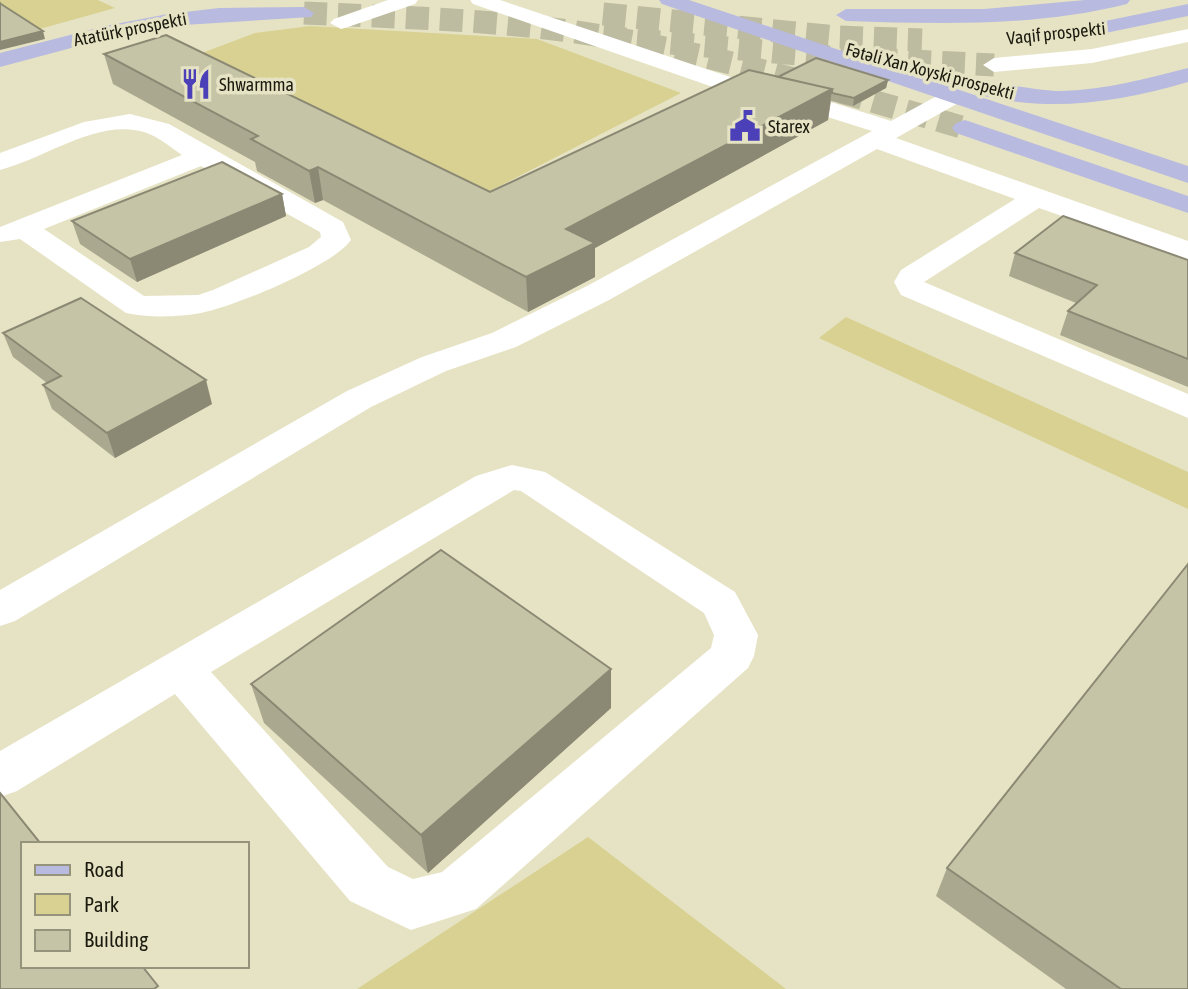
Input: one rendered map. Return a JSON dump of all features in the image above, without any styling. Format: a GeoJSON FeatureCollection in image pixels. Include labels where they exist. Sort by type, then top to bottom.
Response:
{"type":"FeatureCollection","features":[{"type":"Feature","properties":{"kind":"main road","name":"Atatürk prospekti"},"geometry":{"type":"LineString","coordinates":[[0,49],[130,13],[198,0]]}},
{"type":"Feature","properties":{"kind":"main road"},"geometry":{"type":"LineString","coordinates":[[669,0],[1188,175]]}},
{"type":"Feature","properties":{"kind":"main road","name":"Fətəli Xan Xoyski prospekti"},"geometry":{"type":"LineString","coordinates":[[676,0],[955,81],[1023,96],[1100,94],[1188,75]]}},
{"type":"Feature","properties":{"kind":"main road","name":"Vaqif prospekti"},"geometry":{"type":"LineString","coordinates":[[846,15],[979,15],[1085,6],[1121,0]]}},
{"type":"Feature","properties":{"kind":"main road","name":"Vaqif prospekti"},"geometry":{"type":"LineString","coordinates":[[1064,35],[1130,24],[1188,10]]}},
{"type":"Feature","properties":{"kind":"main road","name":"Atatürk prospekti"},"geometry":{"type":"LineString","coordinates":[[0,60],[105,32],[168,20],[251,13],[304,13]]}},
{"type":"Feature","properties":{"kind":"main road"},"geometry":{"type":"LineString","coordinates":[[965,128],[1188,205]]}},
{"type":"Feature","properties":{"kind":"street"},"geometry":{"type":"LineString","coordinates":[[341,23],[408,0]]}},
{"type":"Feature","properties":{"kind":"street"},"geometry":{"type":"LineString","coordinates":[[480,0],[741,89],[825,108],[1037,197],[1188,251]]}},
{"type":"Feature","properties":{"kind":"street","name":"Vaqif prospekti"},"geometry":{"type":"LineString","coordinates":[[994,65],[1054,62],[1129,50],[1188,35]]}},
{"type":"Feature","properties":{"kind":"street"},"geometry":{"type":"LineString","coordinates":[[0,610],[359,399],[434,365],[504,340],[598,293],[954,96]]}},
{"type":"Feature","properties":{"kind":"street"},"geometry":{"type":"LineString","coordinates":[[0,162],[90,130],[132,122],[154,127],[334,228],[336,240],[319,253],[224,297],[199,304],[137,306],[11,232]]}},
{"type":"Feature","properties":{"kind":"street"},"geometry":{"type":"LineString","coordinates":[[11,232],[202,156]]}},
{"type":"Feature","properties":{"kind":"street"},"geometry":{"type":"LineString","coordinates":[[1037,197],[912,276],[909,282],[912,288],[1188,407]]}},
{"type":"Feature","properties":{"kind":"street"},"geometry":{"type":"LineString","coordinates":[[0,776],[182,671],[489,485],[512,477],[532,481],[720,603],[736,635],[732,656],[457,892],[411,905],[369,884],[182,671]]}},
{"type":"Feature","properties":{"kind":"green space"},"geometry":{"type":"Polygon","coordinates":[[[0,0],[98,0],[115,8],[0,40],[0,0]]]}},
{"type":"Feature","properties":{"kind":"green space"},"geometry":{"type":"Polygon","coordinates":[[[310,26],[537,39],[681,93],[457,208],[173,64],[255,33],[310,26]]]}},
{"type":"Feature","properties":{"kind":"green space"},"geometry":{"type":"Polygon","coordinates":[[[846,317],[1188,472],[1188,509],[819,338],[846,317]]]}},
{"type":"Feature","properties":{"kind":"green space"},"geometry":{"type":"Polygon","coordinates":[[[588,837],[786,989],[357,989],[588,837]]]}},
{"type":"Feature","properties":{"kind":"building"},"geometry":{"type":"Polygon","coordinates":[[[1,4],[43,31],[0,42],[1,4]]]}},
{"type":"Feature","properties":{"kind":"building"},"geometry":{"type":"Polygon","coordinates":[[[166,35],[490,192],[749,70],[832,89],[566,229],[595,243],[526,277],[318,167],[309,171],[251,139],[258,136],[104,54],[166,35]]]}},
{"type":"Feature","properties":{"kind":"building"},"geometry":{"type":"Polygon","coordinates":[[[816,58],[888,80],[854,98],[832,93],[832,89],[778,77],[816,58]]]}},
{"type":"Feature","properties":{"kind":"building"},"geometry":{"type":"Polygon","coordinates":[[[222,162],[282,194],[130,259],[72,221],[222,162]]]}},
{"type":"Feature","properties":{"kind":"building"},"geometry":{"type":"Polygon","coordinates":[[[1063,216],[1188,260],[1188,359],[1068,311],[1097,285],[1015,253],[1063,216]]]}},
{"type":"Feature","properties":{"kind":"building"},"geometry":{"type":"Polygon","coordinates":[[[81,298],[206,380],[107,433],[43,385],[61,376],[3,333],[81,298]]]}},
{"type":"Feature","properties":{"kind":"building"},"geometry":{"type":"Polygon","coordinates":[[[441,550],[611,669],[421,835],[251,684],[441,550]]]}},
{"type":"Feature","properties":{"kind":"building"},"geometry":{"type":"Polygon","coordinates":[[[1188,564],[1188,989],[1121,989],[947,868],[1188,564]]]}},
{"type":"Feature","properties":{"kind":"building"},"geometry":{"type":"Polygon","coordinates":[[[0,793],[39,842],[21,842],[21,968],[144,968],[158,986],[154,989],[0,989],[0,793]]]}},
{"type":"Feature","properties":{"kind":"tunnel"},"geometry":{"type":"LineString","coordinates":[[304,13],[503,24],[619,39],[768,72],[965,128]]}},
{"type":"Feature","properties":{"kind":"tunnel"},"geometry":{"type":"LineString","coordinates":[[603,14],[837,37],[922,40]]}},
{"type":"Feature","properties":{"kind":"tunnel"},"geometry":{"type":"LineString","coordinates":[[603,37],[831,57],[994,65]]}},
{"type":"Feature","properties":{"kind":"place","name":"Shwarmma"},"geometry":{"type":"Point","coordinates":[196,84]}},
{"type":"Feature","properties":{"kind":"place","name":"Starex"},"geometry":{"type":"Point","coordinates":[745,126]}}]}
